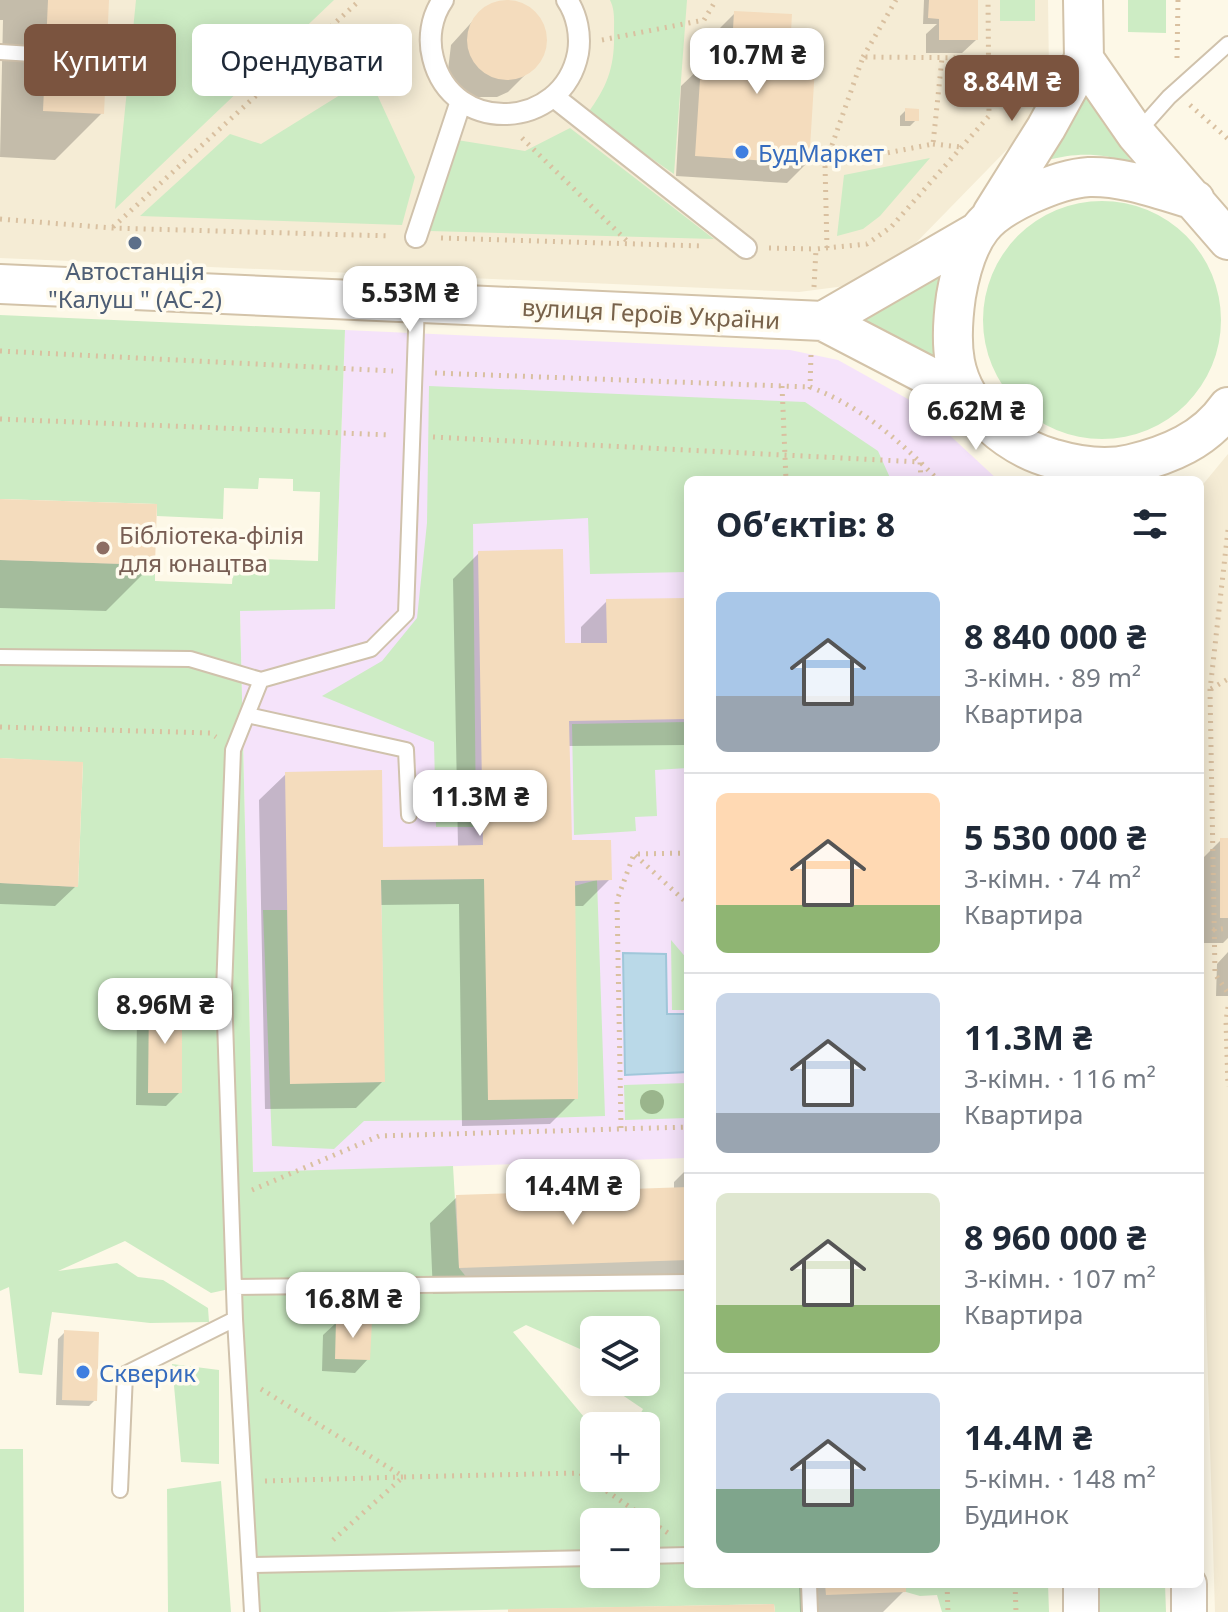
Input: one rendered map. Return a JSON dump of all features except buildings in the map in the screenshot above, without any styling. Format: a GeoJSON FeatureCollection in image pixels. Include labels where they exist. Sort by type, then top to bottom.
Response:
{"type":"FeatureCollection","features":[{"type":"Feature","properties":{"kind":"main road"},"geometry":{"type":"LineString","coordinates":[[1083,0],[1084,59],[1046,128],[985,224],[960,272],[952,341],[955,365],[969,397],[980,412],[1035,467],[1072,464],[1164,468],[1227,409]]}},
{"type":"Feature","properties":{"kind":"main road"},"geometry":{"type":"LineString","coordinates":[[1084,59],[1136,134],[1228,240]]}},
{"type":"Feature","properties":{"kind":"main road"},"geometry":{"type":"LineString","coordinates":[[816,322],[1041,189],[1086,177],[1120,179],[1195,200]]}},
{"type":"Feature","properties":{"kind":"main road","name":"вулиця Героїв України"},"geometry":{"type":"LineString","coordinates":[[0,284],[816,322],[969,397]]}},
{"type":"Feature","properties":{"kind":"street"},"geometry":{"type":"LineString","coordinates":[[436,2],[431,48],[436,69],[446,86],[461,101],[479,111],[499,115],[519,114],[537,108],[554,97],[567,82],[576,64],[579,44],[577,24],[567,0]]}},
{"type":"Feature","properties":{"kind":"street"},"geometry":{"type":"LineString","coordinates":[[554,97],[746,248]]}},
{"type":"Feature","properties":{"kind":"street"},"geometry":{"type":"LineString","coordinates":[[416,237],[461,101]]}},
{"type":"Feature","properties":{"kind":"street"},"geometry":{"type":"LineString","coordinates":[[1081,1588],[1081,1612]]}},
{"type":"Feature","properties":{"kind":"street"},"geometry":{"type":"LineString","coordinates":[[1189,1588],[1189,1612]]}},
{"type":"Feature","properties":{"kind":"lane"},"geometry":{"type":"LineString","coordinates":[[1136,134],[1169,97],[1228,44]]}},
{"type":"Feature","properties":{"kind":"lane"},"geometry":{"type":"LineString","coordinates":[[0,52],[24,54]]}},
{"type":"Feature","properties":{"kind":"lane"},"geometry":{"type":"LineString","coordinates":[[0,657],[190,659],[261,680],[371,649],[406,614],[417,303]]}},
{"type":"Feature","properties":{"kind":"lane"},"geometry":{"type":"LineString","coordinates":[[252,1612],[235,1319],[224,991],[233,750],[261,680]]}},
{"type":"Feature","properties":{"kind":"lane"},"geometry":{"type":"LineString","coordinates":[[247,715],[406,750],[409,815]]}},
{"type":"Feature","properties":{"kind":"lane"},"geometry":{"type":"LineString","coordinates":[[234,1287],[684,1282]]}},
{"type":"Feature","properties":{"kind":"lane"},"geometry":{"type":"LineString","coordinates":[[120,1490],[125,1374],[235,1319]]}},
{"type":"Feature","properties":{"kind":"lane"},"geometry":{"type":"LineString","coordinates":[[660,1556],[684,1555]]}},
{"type":"Feature","properties":{"kind":"lane"},"geometry":{"type":"LineString","coordinates":[[250,1565],[580,1558]]}},
{"type":"Feature","properties":{"kind":"lane"},"geometry":{"type":"LineString","coordinates":[[809,1588],[810,1612]]}},
{"type":"Feature","properties":{"kind":"path"},"geometry":{"type":"LineString","coordinates":[[112,228],[360,0]]}},
{"type":"Feature","properties":{"kind":"path"},"geometry":{"type":"LineString","coordinates":[[579,44],[704,20],[716,0]]}},
{"type":"Feature","properties":{"kind":"path"},"geometry":{"type":"LineString","coordinates":[[827,248],[825,165],[863,57],[896,0]]}},
{"type":"Feature","properties":{"kind":"path"},"geometry":{"type":"LineString","coordinates":[[0,219],[112,228],[746,248],[816,249],[867,244],[891,227],[989,116],[988,0]]}},
{"type":"Feature","properties":{"kind":"path"},"geometry":{"type":"LineString","coordinates":[[863,57],[989,58]]}},
{"type":"Feature","properties":{"kind":"path"},"geometry":{"type":"LineString","coordinates":[[933,144],[942,58]]}},
{"type":"Feature","properties":{"kind":"path"},"geometry":{"type":"LineString","coordinates":[[499,115],[629,244]]}},
{"type":"Feature","properties":{"kind":"path"},"geometry":{"type":"LineString","coordinates":[[825,165],[933,144],[962,147]]}},
{"type":"Feature","properties":{"kind":"path"},"geometry":{"type":"LineString","coordinates":[[816,249],[816,322],[810,387],[838,397],[899,441],[934,476]]}},
{"type":"Feature","properties":{"kind":"path"},"geometry":{"type":"LineString","coordinates":[[782,386],[786,476]]}},
{"type":"Feature","properties":{"kind":"path"},"geometry":{"type":"LineString","coordinates":[[0,419],[920,462]]}},
{"type":"Feature","properties":{"kind":"path"},"geometry":{"type":"LineString","coordinates":[[920,462],[921,476]]}},
{"type":"Feature","properties":{"kind":"path"},"geometry":{"type":"LineString","coordinates":[[1228,530],[1210,690],[1215,974],[1228,993]]}},
{"type":"Feature","properties":{"kind":"path"},"geometry":{"type":"LineString","coordinates":[[1210,690],[1228,679]]}},
{"type":"Feature","properties":{"kind":"path"},"geometry":{"type":"LineString","coordinates":[[0,727],[210,733],[233,750]]}},
{"type":"Feature","properties":{"kind":"path"},"geometry":{"type":"LineString","coordinates":[[634,854],[684,853]]}},
{"type":"Feature","properties":{"kind":"path"},"geometry":{"type":"LineString","coordinates":[[621,1128],[617,900],[634,854]]}},
{"type":"Feature","properties":{"kind":"path"},"geometry":{"type":"LineString","coordinates":[[634,854],[684,900]]}},
{"type":"Feature","properties":{"kind":"path"},"geometry":{"type":"LineString","coordinates":[[1212,879],[1220,878]]}},
{"type":"Feature","properties":{"kind":"path"},"geometry":{"type":"LineString","coordinates":[[1213,930],[1228,928]]}},
{"type":"Feature","properties":{"kind":"path"},"geometry":{"type":"LineString","coordinates":[[1228,1007],[1228,1087]]}},
{"type":"Feature","properties":{"kind":"path"},"geometry":{"type":"LineString","coordinates":[[231,1199],[379,1136],[684,1127]]}},
{"type":"Feature","properties":{"kind":"path"},"geometry":{"type":"LineString","coordinates":[[255,1386],[404,1477]]}},
{"type":"Feature","properties":{"kind":"path"},"geometry":{"type":"LineString","coordinates":[[261,1481],[580,1473],[677,1539]]}},
{"type":"Feature","properties":{"kind":"path"},"geometry":{"type":"LineString","coordinates":[[305,1564],[404,1477]]}},
{"type":"Feature","properties":{"kind":"path"},"geometry":{"type":"LineString","coordinates":[[947,1588],[948,1612]]}},
{"type":"Feature","properties":{"kind":"path"},"geometry":{"type":"LineString","coordinates":[[1015,1588],[1016,1612]]}},
{"type":"Feature","properties":{"kind":"shaded area"},"geometry":{"type":"Polygon","coordinates":[[[0,0],[1048,0],[1049,74],[1029,127],[908,251],[845,286],[799,292],[0,258],[0,0]]]}},
{"type":"Feature","properties":{"kind":"shaded area"},"geometry":{"type":"Polygon","coordinates":[[[345,330],[790,350],[838,360],[915,403],[994,476],[684,476],[684,1158],[253,1173],[240,610],[335,608],[345,330]]]}},
{"type":"Feature","properties":{"kind":"shaded area"},"geometry":{"type":"Polygon","coordinates":[[[1228,454],[1228,1612],[1215,1612],[1204,1245],[1204,483],[1228,454]]]}},
{"type":"Feature","properties":{"kind":"green space"},"geometry":{"type":"Polygon","coordinates":[[[136,0],[334,0],[309,24],[192,24],[192,96],[233,96],[115,209],[126,96],[176,96],[176,24],[134,24],[136,0]]]}},
{"type":"Feature","properties":{"kind":"green space"},"geometry":{"type":"Polygon","coordinates":[[[610,0],[687,0],[674,174],[587,114],[605,85],[611,65],[614,19],[610,0]]]}},
{"type":"Feature","properties":{"kind":"green space"},"geometry":{"type":"Polygon","coordinates":[[[1000,0],[1035,0],[1035,21],[1000,21],[1000,0]]]}},
{"type":"Feature","properties":{"kind":"green space"},"geometry":{"type":"Polygon","coordinates":[[[1128,0],[1166,0],[1166,33],[1128,32],[1128,0]]]}},
{"type":"Feature","properties":{"kind":"green space"},"geometry":{"type":"Polygon","coordinates":[[[1083,85],[1103,123],[1132,162],[1088,155],[1044,161],[1083,85]]]}},
{"type":"Feature","properties":{"kind":"green space"},"geometry":{"type":"Polygon","coordinates":[[[338,96],[378,96],[415,177],[402,225],[140,216],[230,134],[261,144],[338,96]]]}},
{"type":"Feature","properties":{"kind":"green space"},"geometry":{"type":"Polygon","coordinates":[[[570,128],[714,239],[430,231],[457,140],[525,151],[570,128]]]}},
{"type":"Feature","properties":{"kind":"green space"},"geometry":{"type":"Polygon","coordinates":[[[930,158],[880,216],[863,229],[837,236],[844,175],[930,158]]]}},
{"type":"Feature","properties":{"kind":"green space"},"geometry":{"type":"Polygon","coordinates":[[[1102,201],[1125,203],[1148,210],[1186,236],[1212,274],[1219,297],[1219,343],[1212,366],[1186,404],[1148,430],[1125,437],[1102,439],[1079,437],[1056,430],[1018,404],[992,366],[985,343],[983,320],[985,297],[992,274],[1018,236],[1056,210],[1079,203],[1102,201]]]}},
{"type":"Feature","properties":{"kind":"green space"},"geometry":{"type":"Polygon","coordinates":[[[941,269],[936,321],[939,366],[852,318],[941,269]]]}},
{"type":"Feature","properties":{"kind":"green space"},"geometry":{"type":"Polygon","coordinates":[[[0,315],[345,330],[335,609],[240,611],[253,1172],[453,1166],[459,1268],[472,1284],[684,1282],[684,1588],[809,1588],[810,1612],[775,1612],[774,1604],[252,1612],[234,1288],[211,1293],[125,1241],[58,1271],[117,1263],[138,1277],[163,1280],[208,1308],[209,1322],[150,1323],[52,1312],[42,1375],[19,1373],[9,1287],[0,1291],[0,883],[78,887],[83,763],[0,758],[0,560],[155,565],[155,581],[232,584],[234,558],[318,561],[320,492],[293,491],[293,479],[259,478],[258,489],[224,488],[223,519],[157,516],[157,504],[0,499],[0,315]],[[149,998],[149,1093],[181,1093],[182,998],[149,998]],[[580,1316],[580,1349],[526,1325],[513,1332],[580,1412],[580,1492],[660,1492],[660,1412],[641,1412],[643,1409],[624,1396],[660,1396],[660,1316],[580,1316]]]}},
{"type":"Feature","properties":{"kind":"green space"},"geometry":{"type":"Polygon","coordinates":[[[429,386],[805,402],[878,451],[889,476],[684,476],[684,572],[590,574],[588,518],[473,524],[476,827],[436,827],[434,742],[322,696],[382,661],[417,618],[427,523],[429,386]]]}},
{"type":"Feature","properties":{"kind":"green space"},"geometry":{"type":"Polygon","coordinates":[[[684,722],[684,768],[655,770],[657,816],[635,817],[636,831],[574,835],[572,724],[684,722]]]}},
{"type":"Feature","properties":{"kind":"green space"},"geometry":{"type":"Polygon","coordinates":[[[484,879],[578,1099],[574,886],[597,880],[605,1116],[364,1121],[334,1149],[272,1146],[263,910],[287,910],[290,1083],[384,1082],[381,880],[484,879]]]}},
{"type":"Feature","properties":{"kind":"green space"},"geometry":{"type":"Polygon","coordinates":[[[671,940],[684,955],[684,1010],[672,1010],[671,940]]]}},
{"type":"Feature","properties":{"kind":"green space"},"geometry":{"type":"Polygon","coordinates":[[[684,1083],[684,1118],[625,1120],[624,1085],[684,1083]]]}},
{"type":"Feature","properties":{"kind":"green space"},"geometry":{"type":"Polygon","coordinates":[[[172,1364],[219,1370],[219,1464],[181,1462],[172,1364]]]}},
{"type":"Feature","properties":{"kind":"green space"},"geometry":{"type":"Polygon","coordinates":[[[0,1449],[23,1449],[24,1612],[0,1612],[0,1449]]]}},
{"type":"Feature","properties":{"kind":"green space"},"geometry":{"type":"Polygon","coordinates":[[[221,1481],[231,1612],[168,1612],[167,1489],[221,1481]]]}},
{"type":"Feature","properties":{"kind":"green space"},"geometry":{"type":"Polygon","coordinates":[[[906,1588],[1048,1588],[1049,1612],[942,1612],[937,1595],[920,1596],[906,1592],[906,1588]]]}},
{"type":"Feature","properties":{"kind":"green space"},"geometry":{"type":"Polygon","coordinates":[[[1099,1588],[1165,1588],[1166,1612],[1100,1612],[1099,1588]]]}},
{"type":"Feature","properties":{"kind":"water"},"geometry":{"type":"Polygon","coordinates":[[[623,953],[666,954],[667,1014],[684,1014],[684,1072],[625,1075],[623,953]]]}},
{"type":"Feature","properties":{"kind":"place","name":"БудМаркет"},"geometry":{"type":"Point","coordinates":[742,152]}},
{"type":"Feature","properties":{"kind":"place","name":"Автостанція \"Калуш \" (АС-2)"},"geometry":{"type":"Point","coordinates":[135,243]}},
{"type":"Feature","properties":{"kind":"place","name":"Бібліотека-філія для юнацтва"},"geometry":{"type":"Point","coordinates":[103,548]}},
{"type":"Feature","properties":{"kind":"place","name":"Скверик"},"geometry":{"type":"Point","coordinates":[83,1372]}}]}
